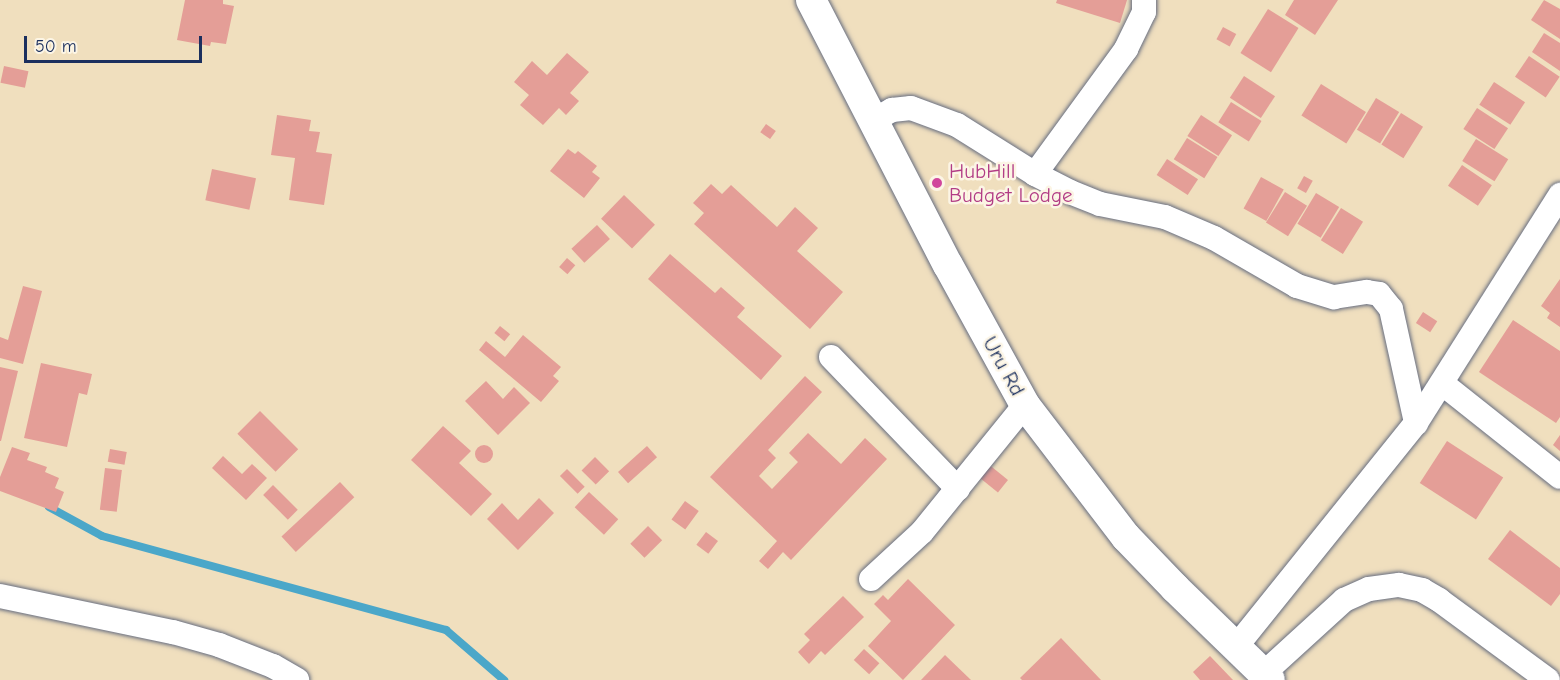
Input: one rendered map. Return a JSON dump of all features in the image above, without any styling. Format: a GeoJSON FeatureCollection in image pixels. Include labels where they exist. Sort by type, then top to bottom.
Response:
{"type":"FeatureCollection","features":[{"type":"Feature","properties":{"kind":"street","name":"Uru Rd"},"geometry":{"type":"LineString","coordinates":[[811,0],[948,265],[1025,405],[1126,537],[1266,677]]}},
{"type":"Feature","properties":{"kind":"street"},"geometry":{"type":"LineString","coordinates":[[1035,174],[1126,49],[1144,12],[1144,0]]}},
{"type":"Feature","properties":{"kind":"street"},"geometry":{"type":"LineString","coordinates":[[874,120],[892,110],[911,108],[957,125],[1035,174],[1100,204],[1165,217],[1214,238],[1297,286],[1334,297],[1367,292],[1379,294],[1391,309],[1416,423]]}},
{"type":"Feature","properties":{"kind":"street"},"geometry":{"type":"LineString","coordinates":[[1235,648],[1416,423],[1443,384],[1560,195]]}},
{"type":"Feature","properties":{"kind":"street"},"geometry":{"type":"LineString","coordinates":[[831,357],[958,489]]}},
{"type":"Feature","properties":{"kind":"street"},"geometry":{"type":"LineString","coordinates":[[1443,384],[1560,477]]}},
{"type":"Feature","properties":{"kind":"street"},"geometry":{"type":"LineString","coordinates":[[871,579],[922,532],[1025,405]]}},
{"type":"Feature","properties":{"kind":"street"},"geometry":{"type":"LineString","coordinates":[[1266,677],[1344,600],[1369,589],[1399,585],[1422,590],[1439,600],[1548,680]]}},
{"type":"Feature","properties":{"kind":"street"},"geometry":{"type":"LineString","coordinates":[[0,596],[173,632],[262,661],[297,680]]}},
{"type":"Feature","properties":{"kind":"building"},"geometry":{"type":"Polygon","coordinates":[[[185,0],[223,0],[223,4],[234,6],[226,44],[211,42],[210,46],[177,40],[185,0]]]}},
{"type":"Feature","properties":{"kind":"building"},"geometry":{"type":"Polygon","coordinates":[[[1057,0],[1127,0],[1120,23],[1056,3],[1057,0]]]}},
{"type":"Feature","properties":{"kind":"building"},"geometry":{"type":"Polygon","coordinates":[[[1294,0],[1338,0],[1315,35],[1285,15],[1294,0]]]}},
{"type":"Feature","properties":{"kind":"building"},"geometry":{"type":"Polygon","coordinates":[[[1544,0],[1560,9],[1560,39],[1531,20],[1544,0]]]}},
{"type":"Feature","properties":{"kind":"building"},"geometry":{"type":"Polygon","coordinates":[[[1268,9],[1299,28],[1271,72],[1240,53],[1268,9]]]}},
{"type":"Feature","properties":{"kind":"building"},"geometry":{"type":"Polygon","coordinates":[[[1223,27],[1236,34],[1230,46],[1216,39],[1223,27]]]}},
{"type":"Feature","properties":{"kind":"building"},"geometry":{"type":"Polygon","coordinates":[[[1544,33],[1560,43],[1560,71],[1532,52],[1544,33]]]}},
{"type":"Feature","properties":{"kind":"building"},"geometry":{"type":"Polygon","coordinates":[[[567,53],[589,72],[570,93],[579,101],[566,115],[559,108],[543,125],[520,105],[529,95],[514,82],[532,61],[547,75],[567,53]]]}},
{"type":"Feature","properties":{"kind":"building"},"geometry":{"type":"Polygon","coordinates":[[[1529,56],[1560,77],[1546,97],[1515,77],[1529,56]]]}},
{"type":"Feature","properties":{"kind":"building"},"geometry":{"type":"Polygon","coordinates":[[[4,66],[28,71],[25,88],[0,83],[4,66]]]}},
{"type":"Feature","properties":{"kind":"building"},"geometry":{"type":"Polygon","coordinates":[[[1244,76],[1275,96],[1261,118],[1230,98],[1244,76]]]}},
{"type":"Feature","properties":{"kind":"building"},"geometry":{"type":"Polygon","coordinates":[[[1494,82],[1525,102],[1510,125],[1479,105],[1494,82]]]}},
{"type":"Feature","properties":{"kind":"building"},"geometry":{"type":"Polygon","coordinates":[[[1321,84],[1366,112],[1346,143],[1301,115],[1321,84]]]}},
{"type":"Feature","properties":{"kind":"building"},"geometry":{"type":"Polygon","coordinates":[[[1376,98],[1399,112],[1380,144],[1357,130],[1376,98]]]}},
{"type":"Feature","properties":{"kind":"building"},"geometry":{"type":"Polygon","coordinates":[[[1231,102],[1262,121],[1249,141],[1218,122],[1231,102]]]}},
{"type":"Feature","properties":{"kind":"building"},"geometry":{"type":"Polygon","coordinates":[[[1477,108],[1508,128],[1494,149],[1463,129],[1477,108]]]}},
{"type":"Feature","properties":{"kind":"building"},"geometry":{"type":"Polygon","coordinates":[[[1401,113],[1423,127],[1403,158],[1381,144],[1401,113]]]}},
{"type":"Feature","properties":{"kind":"building"},"geometry":{"type":"Polygon","coordinates":[[[277,115],[311,120],[309,131],[320,132],[316,152],[332,154],[324,205],[289,200],[295,158],[271,155],[277,115]]]}},
{"type":"Feature","properties":{"kind":"building"},"geometry":{"type":"Polygon","coordinates":[[[1201,115],[1232,135],[1218,156],[1187,136],[1201,115]]]}},
{"type":"Feature","properties":{"kind":"building"},"geometry":{"type":"Polygon","coordinates":[[[766,124],[776,131],[770,139],[760,132],[766,124]]]}},
{"type":"Feature","properties":{"kind":"building"},"geometry":{"type":"Polygon","coordinates":[[[1187,138],[1218,157],[1204,178],[1174,159],[1187,138]]]}},
{"type":"Feature","properties":{"kind":"building"},"geometry":{"type":"Polygon","coordinates":[[[1476,139],[1508,159],[1494,181],[1462,161],[1476,139]]]}},
{"type":"Feature","properties":{"kind":"building"},"geometry":{"type":"Polygon","coordinates":[[[568,149],[575,154],[578,151],[597,166],[592,172],[600,178],[584,198],[550,171],[568,149]]]}},
{"type":"Feature","properties":{"kind":"building"},"geometry":{"type":"Polygon","coordinates":[[[1167,159],[1198,179],[1188,195],[1157,175],[1167,159]]]}},
{"type":"Feature","properties":{"kind":"building"},"geometry":{"type":"Polygon","coordinates":[[[1462,165],[1492,185],[1478,206],[1448,186],[1462,165]]]}},
{"type":"Feature","properties":{"kind":"building"},"geometry":{"type":"Polygon","coordinates":[[[212,169],[256,178],[249,210],[205,200],[212,169]]]}},
{"type":"Feature","properties":{"kind":"building"},"geometry":{"type":"Polygon","coordinates":[[[1304,176],[1313,181],[1306,193],[1297,188],[1304,176]]]}},
{"type":"Feature","properties":{"kind":"building"},"geometry":{"type":"Polygon","coordinates":[[[1261,177],[1284,190],[1266,221],[1244,208],[1261,177]]]}},
{"type":"Feature","properties":{"kind":"building"},"geometry":{"type":"Polygon","coordinates":[[[711,184],[722,194],[731,185],[777,227],[795,207],[818,228],[797,251],[843,292],[810,329],[694,224],[704,213],[693,203],[711,184]]]}},
{"type":"Feature","properties":{"kind":"building"},"geometry":{"type":"Polygon","coordinates":[[[1285,192],[1307,206],[1288,236],[1266,223],[1285,192]]]}},
{"type":"Feature","properties":{"kind":"building"},"geometry":{"type":"Polygon","coordinates":[[[1316,193],[1339,207],[1321,238],[1297,224],[1316,193]]]}},
{"type":"Feature","properties":{"kind":"building"},"geometry":{"type":"Polygon","coordinates":[[[624,195],[655,225],[632,249],[601,219],[624,195]]]}},
{"type":"Feature","properties":{"kind":"building"},"geometry":{"type":"Polygon","coordinates":[[[1341,208],[1363,222],[1343,254],[1321,240],[1341,208]]]}},
{"type":"Feature","properties":{"kind":"building"},"geometry":{"type":"Polygon","coordinates":[[[597,225],[610,239],[584,263],[571,249],[597,225]]]}},
{"type":"Feature","properties":{"kind":"building"},"geometry":{"type":"Polygon","coordinates":[[[670,254],[715,293],[721,287],[745,308],[737,317],[782,356],[761,380],[648,279],[670,254]]]}},
{"type":"Feature","properties":{"kind":"building"},"geometry":{"type":"Polygon","coordinates":[[[567,258],[575,265],[567,274],[559,267],[567,258]]]}},
{"type":"Feature","properties":{"kind":"building"},"geometry":{"type":"Polygon","coordinates":[[[1560,279],[1560,327],[1547,318],[1550,313],[1541,306],[1560,279]]]}},
{"type":"Feature","properties":{"kind":"building"},"geometry":{"type":"Polygon","coordinates":[[[23,286],[42,291],[23,364],[0,358],[0,337],[8,340],[23,286]]]}},
{"type":"Feature","properties":{"kind":"building"},"geometry":{"type":"Polygon","coordinates":[[[1423,312],[1437,321],[1430,332],[1416,323],[1423,312]]]}},
{"type":"Feature","properties":{"kind":"building"},"geometry":{"type":"Polygon","coordinates":[[[1513,320],[1560,351],[1560,417],[1556,423],[1479,372],[1513,320]]]}},
{"type":"Feature","properties":{"kind":"building"},"geometry":{"type":"Polygon","coordinates":[[[500,326],[510,334],[504,341],[494,333],[500,326]]]}},
{"type":"Feature","properties":{"kind":"building"},"geometry":{"type":"Polygon","coordinates":[[[523,335],[561,367],[553,376],[559,381],[541,402],[479,350],[486,341],[505,357],[523,335]]]}},
{"type":"Feature","properties":{"kind":"building"},"geometry":{"type":"Polygon","coordinates":[[[41,363],[92,374],[87,395],[79,393],[67,447],[24,438],[41,363]]]}},
{"type":"Feature","properties":{"kind":"building"},"geometry":{"type":"Polygon","coordinates":[[[0,367],[18,371],[1,441],[0,441],[0,367]]]}},
{"type":"Feature","properties":{"kind":"building"},"geometry":{"type":"Polygon","coordinates":[[[805,376],[822,392],[768,450],[776,458],[759,476],[772,489],[798,462],[789,453],[808,433],[841,464],[865,438],[887,459],[791,560],[783,552],[768,569],[759,561],[777,541],[710,477],[805,376]]]}},
{"type":"Feature","properties":{"kind":"building"},"geometry":{"type":"Polygon","coordinates":[[[486,381],[503,399],[514,387],[530,403],[498,435],[465,401],[486,381]]]}},
{"type":"Feature","properties":{"kind":"building"},"geometry":{"type":"Polygon","coordinates":[[[260,411],[298,449],[276,472],[237,434],[260,411]]]}},
{"type":"Feature","properties":{"kind":"building"},"geometry":{"type":"Polygon","coordinates":[[[443,426],[471,451],[459,463],[492,494],[471,516],[411,460],[443,426]]]}},
{"type":"Feature","properties":{"kind":"building"},"geometry":{"type":"Polygon","coordinates":[[[1560,435],[1560,451],[1553,445],[1560,435]]]}},
{"type":"Feature","properties":{"kind":"building"},"geometry":{"type":"Polygon","coordinates":[[[1447,441],[1503,477],[1476,519],[1420,483],[1447,441]]]}},
{"type":"Feature","properties":{"kind":"building"},"geometry":{"type":"Polygon","coordinates":[[[480,445],[488,445],[493,450],[491,461],[480,463],[475,458],[475,450],[480,445]]]}},
{"type":"Feature","properties":{"kind":"building"},"geometry":{"type":"Polygon","coordinates":[[[647,446],[657,457],[628,483],[618,472],[647,446]]]}},
{"type":"Feature","properties":{"kind":"building"},"geometry":{"type":"Polygon","coordinates":[[[12,447],[30,453],[27,460],[47,467],[45,472],[59,478],[55,488],[64,492],[56,512],[0,491],[0,477],[12,447]]]}},
{"type":"Feature","properties":{"kind":"building"},"geometry":{"type":"Polygon","coordinates":[[[110,449],[127,452],[124,465],[108,462],[110,449]]]}},
{"type":"Feature","properties":{"kind":"building"},"geometry":{"type":"Polygon","coordinates":[[[223,456],[242,474],[252,464],[267,478],[246,500],[212,468],[223,456]]]}},
{"type":"Feature","properties":{"kind":"building"},"geometry":{"type":"Polygon","coordinates":[[[595,457],[609,471],[596,485],[582,470],[595,457]]]}},
{"type":"Feature","properties":{"kind":"building"},"geometry":{"type":"Polygon","coordinates":[[[987,463],[1008,480],[998,492],[977,475],[987,463]]]}},
{"type":"Feature","properties":{"kind":"building"},"geometry":{"type":"Polygon","coordinates":[[[105,468],[122,470],[117,512],[100,510],[105,468]]]}},
{"type":"Feature","properties":{"kind":"building"},"geometry":{"type":"Polygon","coordinates":[[[567,469],[585,487],[578,494],[560,476],[567,469]]]}},
{"type":"Feature","properties":{"kind":"building"},"geometry":{"type":"Polygon","coordinates":[[[340,482],[354,497],[296,552],[281,537],[340,482]]]}},
{"type":"Feature","properties":{"kind":"building"},"geometry":{"type":"Polygon","coordinates":[[[273,485],[298,510],[288,520],[263,495],[273,485]]]}},
{"type":"Feature","properties":{"kind":"building"},"geometry":{"type":"Polygon","coordinates":[[[589,492],[618,519],[604,535],[575,507],[589,492]]]}},
{"type":"Feature","properties":{"kind":"building"},"geometry":{"type":"Polygon","coordinates":[[[539,498],[554,513],[518,550],[487,519],[502,503],[518,520],[539,498]]]}},
{"type":"Feature","properties":{"kind":"building"},"geometry":{"type":"Polygon","coordinates":[[[685,501],[699,511],[685,530],[671,520],[685,501]]]}},
{"type":"Feature","properties":{"kind":"building"},"geometry":{"type":"Polygon","coordinates":[[[648,526],[662,540],[644,558],[630,544],[648,526]]]}},
{"type":"Feature","properties":{"kind":"building"},"geometry":{"type":"Polygon","coordinates":[[[1510,530],[1560,568],[1560,594],[1551,606],[1488,559],[1510,530]]]}},
{"type":"Feature","properties":{"kind":"building"},"geometry":{"type":"Polygon","coordinates":[[[706,532],[718,541],[708,554],[696,545],[706,532]]]}},
{"type":"Feature","properties":{"kind":"building"},"geometry":{"type":"Polygon","coordinates":[[[908,579],[955,625],[903,680],[868,646],[891,621],[874,604],[883,595],[888,600],[908,579]]]}},
{"type":"Feature","properties":{"kind":"building"},"geometry":{"type":"Polygon","coordinates":[[[843,596],[864,617],[825,655],[821,651],[809,664],[798,652],[810,640],[804,634],[843,596]]]}},
{"type":"Feature","properties":{"kind":"building"},"geometry":{"type":"Polygon","coordinates":[[[1061,638],[1101,680],[1022,680],[1020,678],[1061,638]]]}},
{"type":"Feature","properties":{"kind":"building"},"geometry":{"type":"Polygon","coordinates":[[[864,649],[879,663],[869,674],[854,660],[864,649]]]}},
{"type":"Feature","properties":{"kind":"building"},"geometry":{"type":"Polygon","coordinates":[[[945,655],[971,680],[921,680],[945,655]]]}},
{"type":"Feature","properties":{"kind":"building"},"geometry":{"type":"Polygon","coordinates":[[[1210,656],[1233,680],[1200,680],[1193,672],[1210,656]]]}},
{"type":"Feature","properties":{"kind":"waterway"},"geometry":{"type":"LineString","coordinates":[[49,507],[102,536],[446,630],[504,680]]}},
{"type":"Feature","properties":{"kind":"place","name":"HubHill Budget Lodge"},"geometry":{"type":"Point","coordinates":[937,183]}}]}
